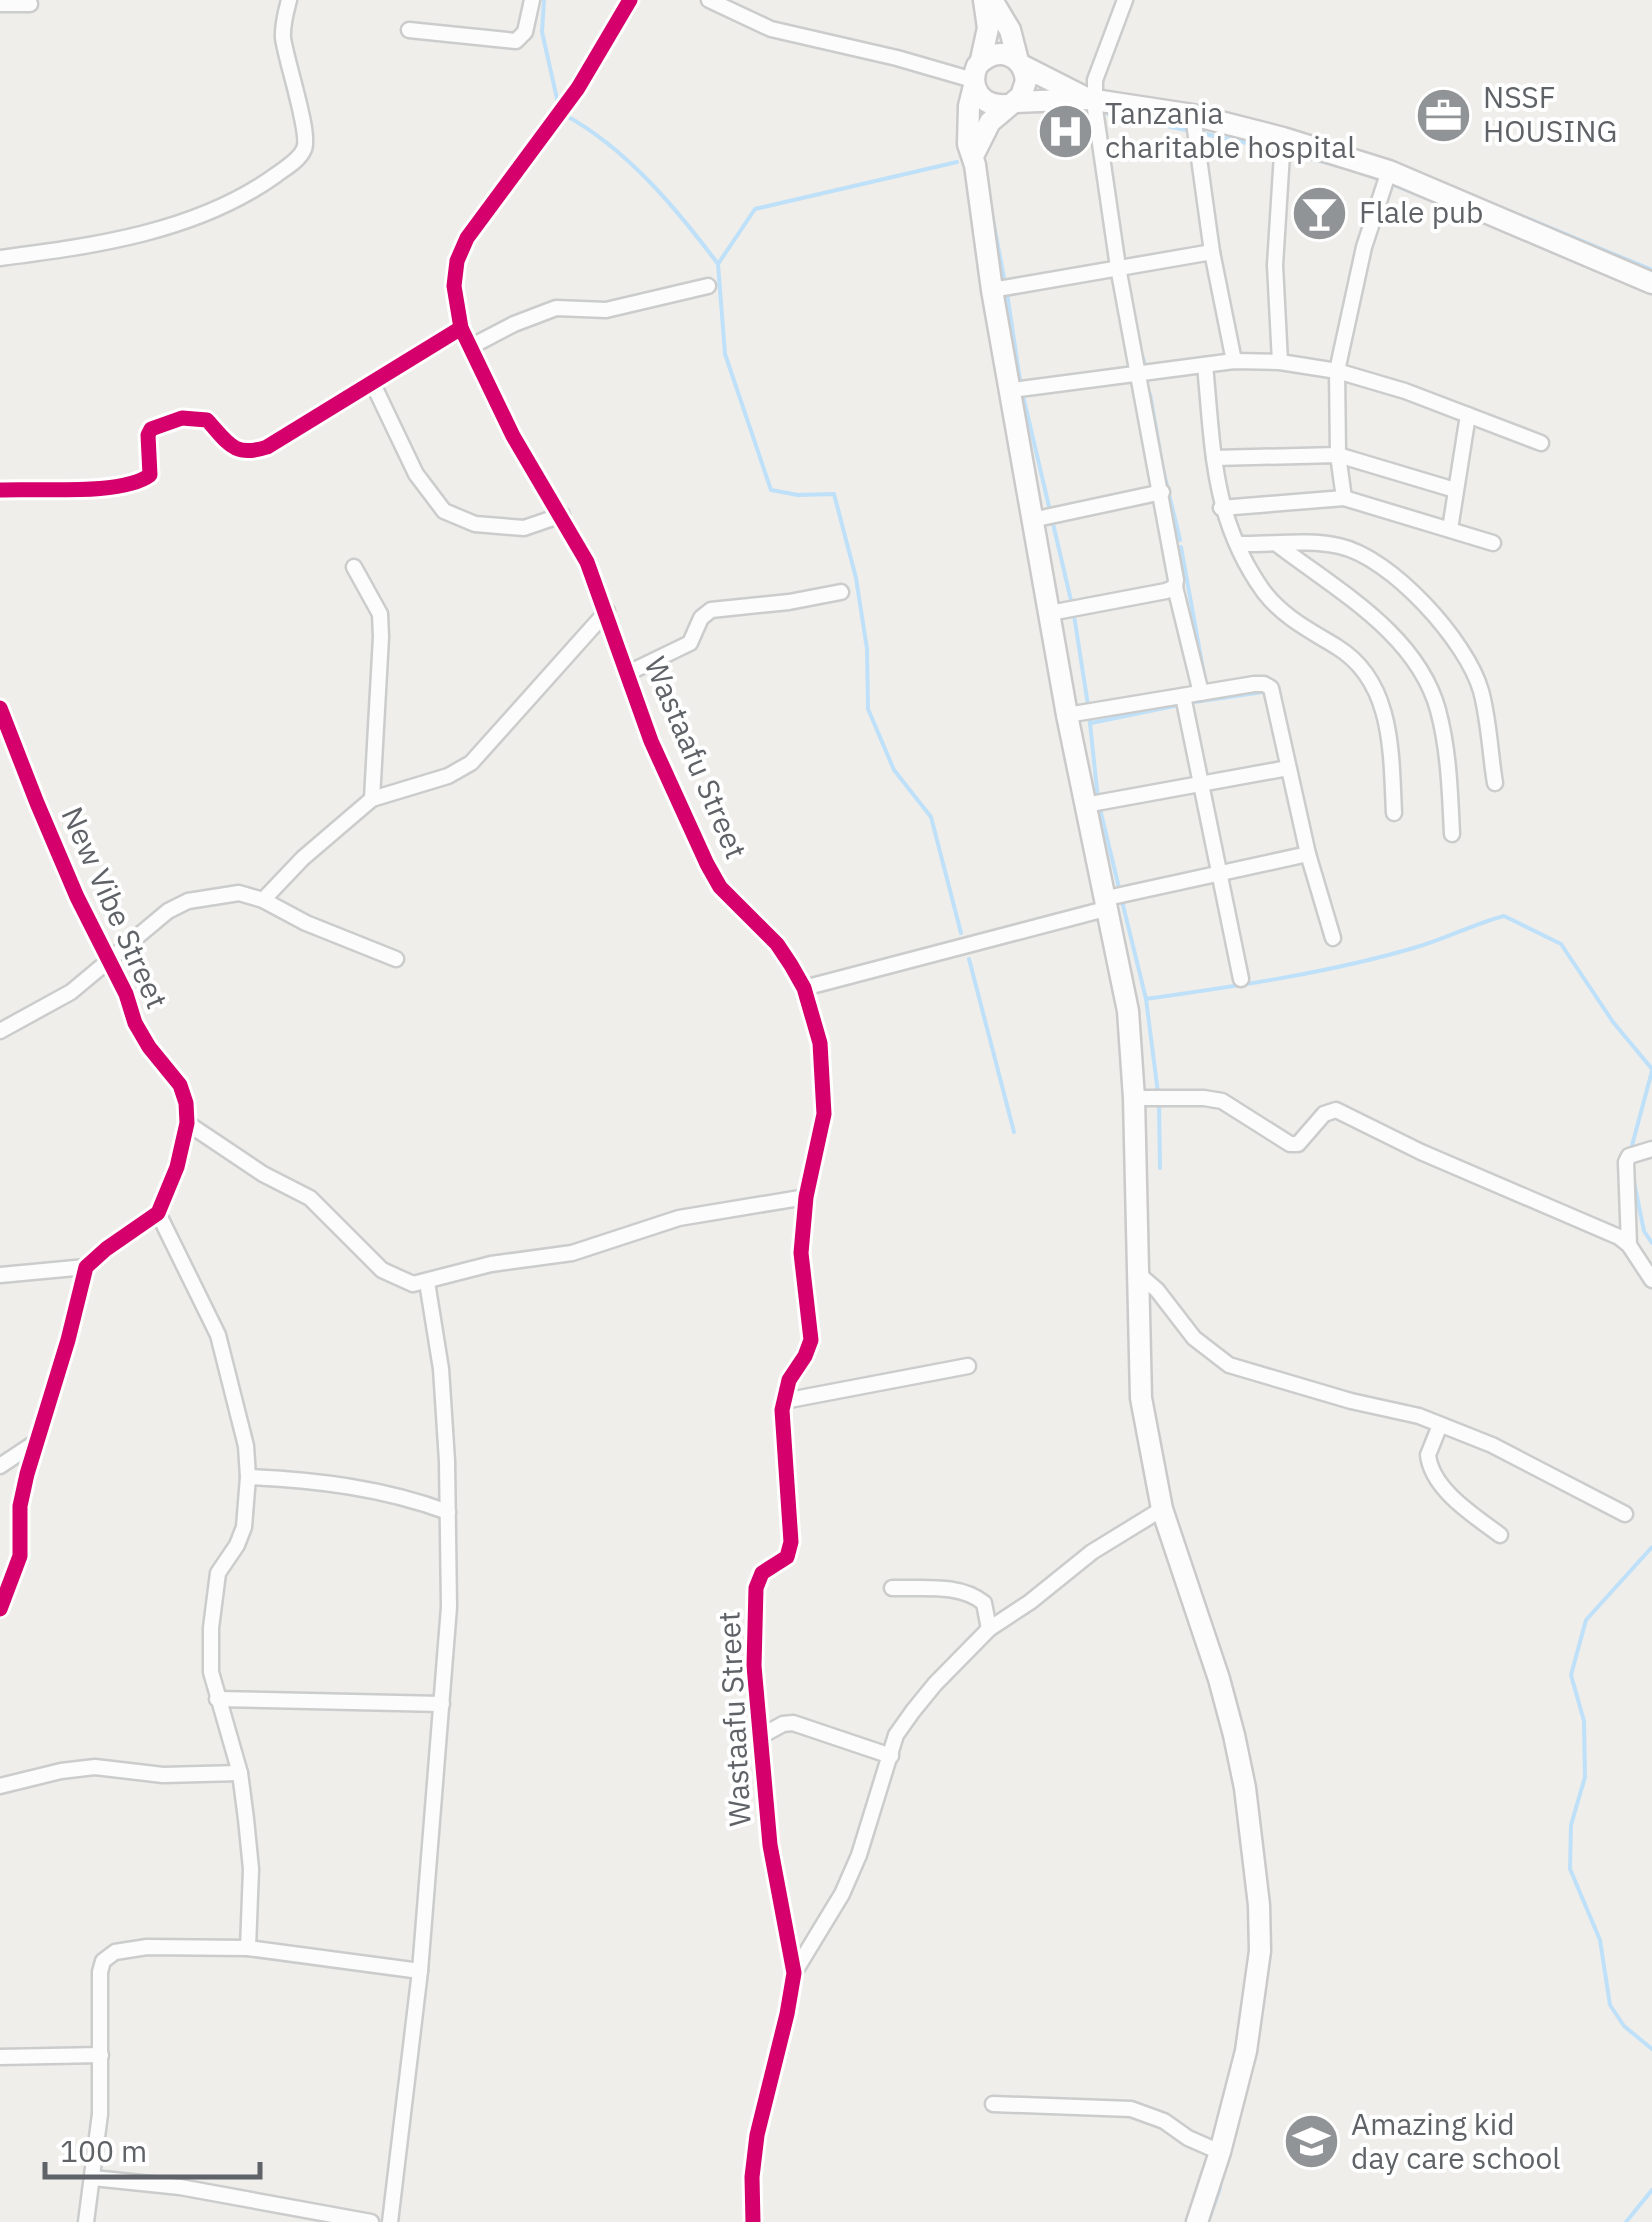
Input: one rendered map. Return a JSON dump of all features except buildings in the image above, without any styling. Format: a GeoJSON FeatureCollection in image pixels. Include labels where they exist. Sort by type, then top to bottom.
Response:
{"type":"FeatureCollection","features":[{"type":"Feature","properties":{"kind":"main road"},"geometry":{"type":"LineString","coordinates":[[984,0],[988,28],[966,132],[1067,716],[1128,1011],[1134,1098],[1141,1398],[1162,1509],[1220,1679],[1234,1735],[1245,1788],[1259,1904],[1260,1951],[1246,2051],[1220,2152],[1196,2222]]}},
{"type":"Feature","properties":{"kind":"main road"},"geometry":{"type":"LineString","coordinates":[[973,156],[983,132],[1025,90],[1010,30],[992,0]]}},
{"type":"Feature","properties":{"kind":"main road"},"geometry":{"type":"LineString","coordinates":[[976,76],[1000,53],[1092,100]]}},
{"type":"Feature","properties":{"kind":"main road"},"geometry":{"type":"LineString","coordinates":[[976,76],[990,104],[1092,100],[1193,116],[1283,138],[1388,171],[1652,282]]}},
{"type":"Feature","properties":{"kind":"street"},"geometry":{"type":"LineString","coordinates":[[0,258],[119,239],[178,223],[224,206],[294,162],[305,149],[306,133],[290,79],[282,32],[288,0]]}},
{"type":"Feature","properties":{"kind":"street"},"geometry":{"type":"LineString","coordinates":[[409,30],[516,41],[525,32],[532,0]]}},
{"type":"Feature","properties":{"kind":"street","name":"Wastaafu Street"},"geometry":{"type":"LineString","coordinates":[[630,0],[578,88],[467,238],[457,261],[454,286],[461,328],[514,436],[587,562],[666,776],[720,887],[777,944],[804,988],[820,1043],[824,1114],[806,1197],[800,1253],[811,1340],[789,1380],[784,1401],[791,1542],[787,1557],[762,1574],[756,1588],[754,1666],[770,1845],[794,1974],[757,2135],[752,2177],[754,2222]]}},
{"type":"Feature","properties":{"kind":"street"},"geometry":{"type":"LineString","coordinates":[[709,0],[771,29],[976,76]]}},
{"type":"Feature","properties":{"kind":"street"},"geometry":{"type":"LineString","coordinates":[[1125,0],[1094,80],[1092,100],[1118,267],[1176,570],[1175,587],[1201,694]]}},
{"type":"Feature","properties":{"kind":"street"},"geometry":{"type":"LineString","coordinates":[[0,4],[30,4]]}},
{"type":"Feature","properties":{"kind":"street"},"geometry":{"type":"LineString","coordinates":[[1193,116],[1212,252],[1234,360]]}},
{"type":"Feature","properties":{"kind":"street"},"geometry":{"type":"LineString","coordinates":[[1280,362],[1275,266],[1283,138]]}},
{"type":"Feature","properties":{"kind":"street"},"geometry":{"type":"LineString","coordinates":[[1344,498],[1338,455],[1337,372],[1364,247],[1388,171]]}},
{"type":"Feature","properties":{"kind":"street"},"geometry":{"type":"LineString","coordinates":[[992,290],[1212,252]]}},
{"type":"Feature","properties":{"kind":"street"},"geometry":{"type":"LineString","coordinates":[[472,346],[556,308],[606,310],[708,286]]}},
{"type":"Feature","properties":{"kind":"street"},"geometry":{"type":"LineString","coordinates":[[0,490],[74,490],[134,484],[150,475],[148,434],[182,418],[207,420],[230,446],[250,452],[267,447],[461,328]]}},
{"type":"Feature","properties":{"kind":"street"},"geometry":{"type":"LineString","coordinates":[[1012,390],[1234,360],[1280,362],[1337,372],[1468,414],[1541,444]]}},
{"type":"Feature","properties":{"kind":"street"},"geometry":{"type":"LineString","coordinates":[[1205,365],[1221,508],[1264,591],[1282,611],[1309,632],[1340,648],[1363,668],[1380,697],[1390,742],[1394,813]]}},
{"type":"Feature","properties":{"kind":"street"},"geometry":{"type":"LineString","coordinates":[[373,384],[416,474],[444,511],[476,524],[524,528],[562,515]]}},
{"type":"Feature","properties":{"kind":"street"},"geometry":{"type":"LineString","coordinates":[[1450,529],[1468,414]]}},
{"type":"Feature","properties":{"kind":"street"},"geometry":{"type":"LineString","coordinates":[[1214,458],[1338,455],[1455,490]]}},
{"type":"Feature","properties":{"kind":"street"},"geometry":{"type":"LineString","coordinates":[[1032,520],[1162,492]]}},
{"type":"Feature","properties":{"kind":"street"},"geometry":{"type":"LineString","coordinates":[[1221,508],[1344,498],[1493,542]]}},
{"type":"Feature","properties":{"kind":"street"},"geometry":{"type":"LineString","coordinates":[[1238,544],[1338,546],[1390,574],[1430,610],[1464,653],[1480,690],[1494,782]]}},
{"type":"Feature","properties":{"kind":"street"},"geometry":{"type":"LineString","coordinates":[[1278,545],[1390,632],[1428,684],[1447,755],[1452,834]]}},
{"type":"Feature","properties":{"kind":"street"},"geometry":{"type":"LineString","coordinates":[[354,567],[380,614],[382,637],[372,800]]}},
{"type":"Feature","properties":{"kind":"street"},"geometry":{"type":"LineString","coordinates":[[1050,612],[1128,600],[1175,587]]}},
{"type":"Feature","properties":{"kind":"street"},"geometry":{"type":"LineString","coordinates":[[628,672],[690,643],[701,618],[711,610],[841,592]]}},
{"type":"Feature","properties":{"kind":"street"},"geometry":{"type":"LineString","coordinates":[[264,900],[303,858],[372,800],[448,776],[470,763],[607,611]]}},
{"type":"Feature","properties":{"kind":"street"},"geometry":{"type":"LineString","coordinates":[[1067,716],[1264,684],[1271,688],[1308,854],[1333,938]]}},
{"type":"Feature","properties":{"kind":"street"},"geometry":{"type":"LineString","coordinates":[[1184,696],[1241,979]]}},
{"type":"Feature","properties":{"kind":"street","name":"New Vibe Street"},"geometry":{"type":"LineString","coordinates":[[0,708],[77,897],[110,962],[135,1024],[180,1086],[187,1122]]}},
{"type":"Feature","properties":{"kind":"street"},"geometry":{"type":"LineString","coordinates":[[1085,805],[1288,768]]}},
{"type":"Feature","properties":{"kind":"street"},"geometry":{"type":"LineString","coordinates":[[804,988],[1108,903],[1308,854]]}},
{"type":"Feature","properties":{"kind":"street"},"geometry":{"type":"LineString","coordinates":[[0,1030],[71,992],[168,910],[188,901],[238,893],[264,900],[306,923],[396,959]]}},
{"type":"Feature","properties":{"kind":"street"},"geometry":{"type":"LineString","coordinates":[[1134,1098],[1204,1098],[1222,1102],[1290,1144],[1298,1144],[1324,1114],[1336,1110],[1629,1245]]}},
{"type":"Feature","properties":{"kind":"street"},"geometry":{"type":"LineString","coordinates":[[0,1609],[20,1556],[20,1506],[86,1267],[106,1248],[158,1214],[178,1167],[187,1122],[263,1174],[322,1207],[382,1270],[413,1284],[491,1264],[572,1252],[678,1218],[806,1197]]}},
{"type":"Feature","properties":{"kind":"street"},"geometry":{"type":"LineString","coordinates":[[1652,1150],[1629,1156],[1626,1162],[1629,1245],[1652,1280]]}},
{"type":"Feature","properties":{"kind":"street"},"geometry":{"type":"LineString","coordinates":[[158,1214],[204,1303],[224,1352],[246,1446],[244,1527],[238,1544],[218,1573],[211,1628],[212,1672],[240,1773],[252,1869],[248,1948]]}},
{"type":"Feature","properties":{"kind":"street"},"geometry":{"type":"LineString","coordinates":[[0,1275],[86,1267]]}},
{"type":"Feature","properties":{"kind":"street"},"geometry":{"type":"LineString","coordinates":[[1136,1271],[1157,1290],[1194,1338],[1229,1365],[1351,1401],[1419,1416],[1492,1445],[1625,1514]]}},
{"type":"Feature","properties":{"kind":"street"},"geometry":{"type":"LineString","coordinates":[[390,2222],[420,1971],[449,1607],[441,1369],[427,1282]]}},
{"type":"Feature","properties":{"kind":"street"},"geometry":{"type":"LineString","coordinates":[[784,1401],[968,1366]]}},
{"type":"Feature","properties":{"kind":"street"},"geometry":{"type":"LineString","coordinates":[[1440,1424],[1428,1456],[1435,1476],[1474,1515],[1500,1534]]}},
{"type":"Feature","properties":{"kind":"street"},"geometry":{"type":"LineString","coordinates":[[0,1466],[36,1442]]}},
{"type":"Feature","properties":{"kind":"street"},"geometry":{"type":"LineString","coordinates":[[248,1477],[350,1486],[404,1496],[448,1512]]}},
{"type":"Feature","properties":{"kind":"street"},"geometry":{"type":"LineString","coordinates":[[794,1974],[842,1894],[859,1855],[896,1735],[934,1684],[989,1630],[1092,1552],[1162,1509]]}},
{"type":"Feature","properties":{"kind":"street"},"geometry":{"type":"LineString","coordinates":[[892,1588],[947,1589],[971,1595],[984,1604],[989,1630]]}},
{"type":"Feature","properties":{"kind":"street"},"geometry":{"type":"LineString","coordinates":[[217,1699],[442,1704]]}},
{"type":"Feature","properties":{"kind":"street"},"geometry":{"type":"LineString","coordinates":[[761,1736],[783,1724],[794,1723],[891,1756]]}},
{"type":"Feature","properties":{"kind":"street"},"geometry":{"type":"LineString","coordinates":[[0,1786],[95,1767],[163,1775],[240,1773]]}},
{"type":"Feature","properties":{"kind":"street"},"geometry":{"type":"LineString","coordinates":[[86,2222],[100,2114],[103,1961],[115,1952],[148,1946],[248,1948],[420,1971]]}},
{"type":"Feature","properties":{"kind":"street"},"geometry":{"type":"LineString","coordinates":[[0,2057],[101,2055]]}},
{"type":"Feature","properties":{"kind":"street"},"geometry":{"type":"LineString","coordinates":[[994,2104],[1130,2109],[1164,2120],[1188,2138],[1220,2152]]}},
{"type":"Feature","properties":{"kind":"street"},"geometry":{"type":"LineString","coordinates":[[93,2178],[180,2187],[371,2222]]}},
{"type":"Feature","properties":{"kind":"waterway"},"geometry":{"type":"LineString","coordinates":[[544,0],[542,32],[558,103]]}},
{"type":"Feature","properties":{"kind":"waterway"},"geometry":{"type":"LineString","coordinates":[[1108,114],[1191,131]]}},
{"type":"Feature","properties":{"kind":"waterway"},"geometry":{"type":"LineString","coordinates":[[565,115],[630,162],[718,264]]}},
{"type":"Feature","properties":{"kind":"waterway"},"geometry":{"type":"LineString","coordinates":[[1201,133],[1279,150]]}},
{"type":"Feature","properties":{"kind":"waterway"},"geometry":{"type":"LineString","coordinates":[[1288,152],[1342,167]]}},
{"type":"Feature","properties":{"kind":"waterway"},"geometry":{"type":"LineString","coordinates":[[957,162],[755,209],[718,264],[725,354],[771,490],[798,495],[834,494],[856,578],[867,649],[868,709],[894,770],[931,817],[961,933]]}},
{"type":"Feature","properties":{"kind":"waterway"},"geometry":{"type":"LineString","coordinates":[[1361,172],[1380,180]]}},
{"type":"Feature","properties":{"kind":"waterway"},"geometry":{"type":"LineString","coordinates":[[1389,183],[1440,204]]}},
{"type":"Feature","properties":{"kind":"waterway"},"geometry":{"type":"LineString","coordinates":[[1478,198],[1652,270]]}},
{"type":"Feature","properties":{"kind":"waterway"},"geometry":{"type":"LineString","coordinates":[[990,204],[1005,283]]}},
{"type":"Feature","properties":{"kind":"waterway"},"geometry":{"type":"LineString","coordinates":[[1532,243],[1624,282]]}},
{"type":"Feature","properties":{"kind":"waterway"},"geometry":{"type":"LineString","coordinates":[[1007,293],[1021,387],[1073,609],[1088,705]]}},
{"type":"Feature","properties":{"kind":"waterway"},"geometry":{"type":"LineString","coordinates":[[1140,349],[1146,368]]}},
{"type":"Feature","properties":{"kind":"waterway"},"geometry":{"type":"LineString","coordinates":[[1150,394],[1180,540]]}},
{"type":"Feature","properties":{"kind":"waterway"},"geometry":{"type":"LineString","coordinates":[[1181,547],[1205,680]]}},
{"type":"Feature","properties":{"kind":"waterway"},"geometry":{"type":"LineString","coordinates":[[1188,703],[1263,692]]}},
{"type":"Feature","properties":{"kind":"waterway"},"geometry":{"type":"LineString","coordinates":[[1091,723],[1179,705]]}},
{"type":"Feature","properties":{"kind":"waterway"},"geometry":{"type":"LineString","coordinates":[[1089,714],[1098,799]]}},
{"type":"Feature","properties":{"kind":"waterway"},"geometry":{"type":"LineString","coordinates":[[1100,809],[1120,892]]}},
{"type":"Feature","properties":{"kind":"waterway"},"geometry":{"type":"LineString","coordinates":[[1122,901],[1146,999],[1158,1093]]}},
{"type":"Feature","properties":{"kind":"waterway"},"geometry":{"type":"LineString","coordinates":[[1146,999],[1350,964],[1417,947],[1504,916],[1561,944],[1613,1022],[1652,1069]]}},
{"type":"Feature","properties":{"kind":"waterway"},"geometry":{"type":"LineString","coordinates":[[969,959],[1014,1132]]}},
{"type":"Feature","properties":{"kind":"waterway"},"geometry":{"type":"LineString","coordinates":[[1630,1153],[1652,1071]]}},
{"type":"Feature","properties":{"kind":"waterway"},"geometry":{"type":"LineString","coordinates":[[1159,1102],[1160,1168]]}},
{"type":"Feature","properties":{"kind":"waterway"},"geometry":{"type":"LineString","coordinates":[[1633,1177],[1644,1231],[1652,1243]]}},
{"type":"Feature","properties":{"kind":"waterway"},"geometry":{"type":"LineString","coordinates":[[1652,1547],[1586,1620],[1571,1675],[1584,1721],[1585,1777],[1571,1825],[1570,1869],[1600,1940],[1610,2005],[1624,2026],[1652,2049]]}},
{"type":"Feature","properties":{"kind":"waterway"},"geometry":{"type":"LineString","coordinates":[[1208,2222],[1220,2188]]}},
{"type":"Feature","properties":{"kind":"waterway"},"geometry":{"type":"LineString","coordinates":[[1626,2222],[1652,2190]]}},
{"type":"Feature","properties":{"kind":"cycle path"},"geometry":{"type":"LineString","coordinates":[[630,0],[578,88],[467,238],[457,261],[454,286],[461,328],[513,436],[587,562],[651,741],[707,864],[720,887],[777,944],[791,965],[804,988],[820,1043],[824,1114],[806,1197],[801,1253],[811,1340],[789,1380],[782,1410],[791,1542],[787,1557],[762,1573],[756,1588],[754,1666],[770,1845],[794,1973],[757,2135],[752,2177],[753,2222]]}},
{"type":"Feature","properties":{"kind":"cycle path"},"geometry":{"type":"LineString","coordinates":[[0,490],[78,490],[137,482],[150,475],[151,429],[182,418],[207,420],[239,449],[267,447],[461,328]]}},
{"type":"Feature","properties":{"kind":"cycle path"},"geometry":{"type":"LineString","coordinates":[[0,708],[77,897],[126,994],[135,1023],[180,1085],[187,1123],[177,1167],[158,1213],[86,1267],[27,1474],[20,1506],[20,1556],[0,1609]]}},
{"type":"Feature","properties":{"kind":"place","name":"NSSF HOUSING"},"geometry":{"type":"Point","coordinates":[1444,115]}},
{"type":"Feature","properties":{"kind":"place","name":"Tanzania charitable hospital"},"geometry":{"type":"Point","coordinates":[1066,131]}},
{"type":"Feature","properties":{"kind":"place","name":"Flale pub"},"geometry":{"type":"Point","coordinates":[1320,213]}},
{"type":"Feature","properties":{"kind":"place","name":"Amazing kid day care school"},"geometry":{"type":"Point","coordinates":[1312,2142]}}]}
